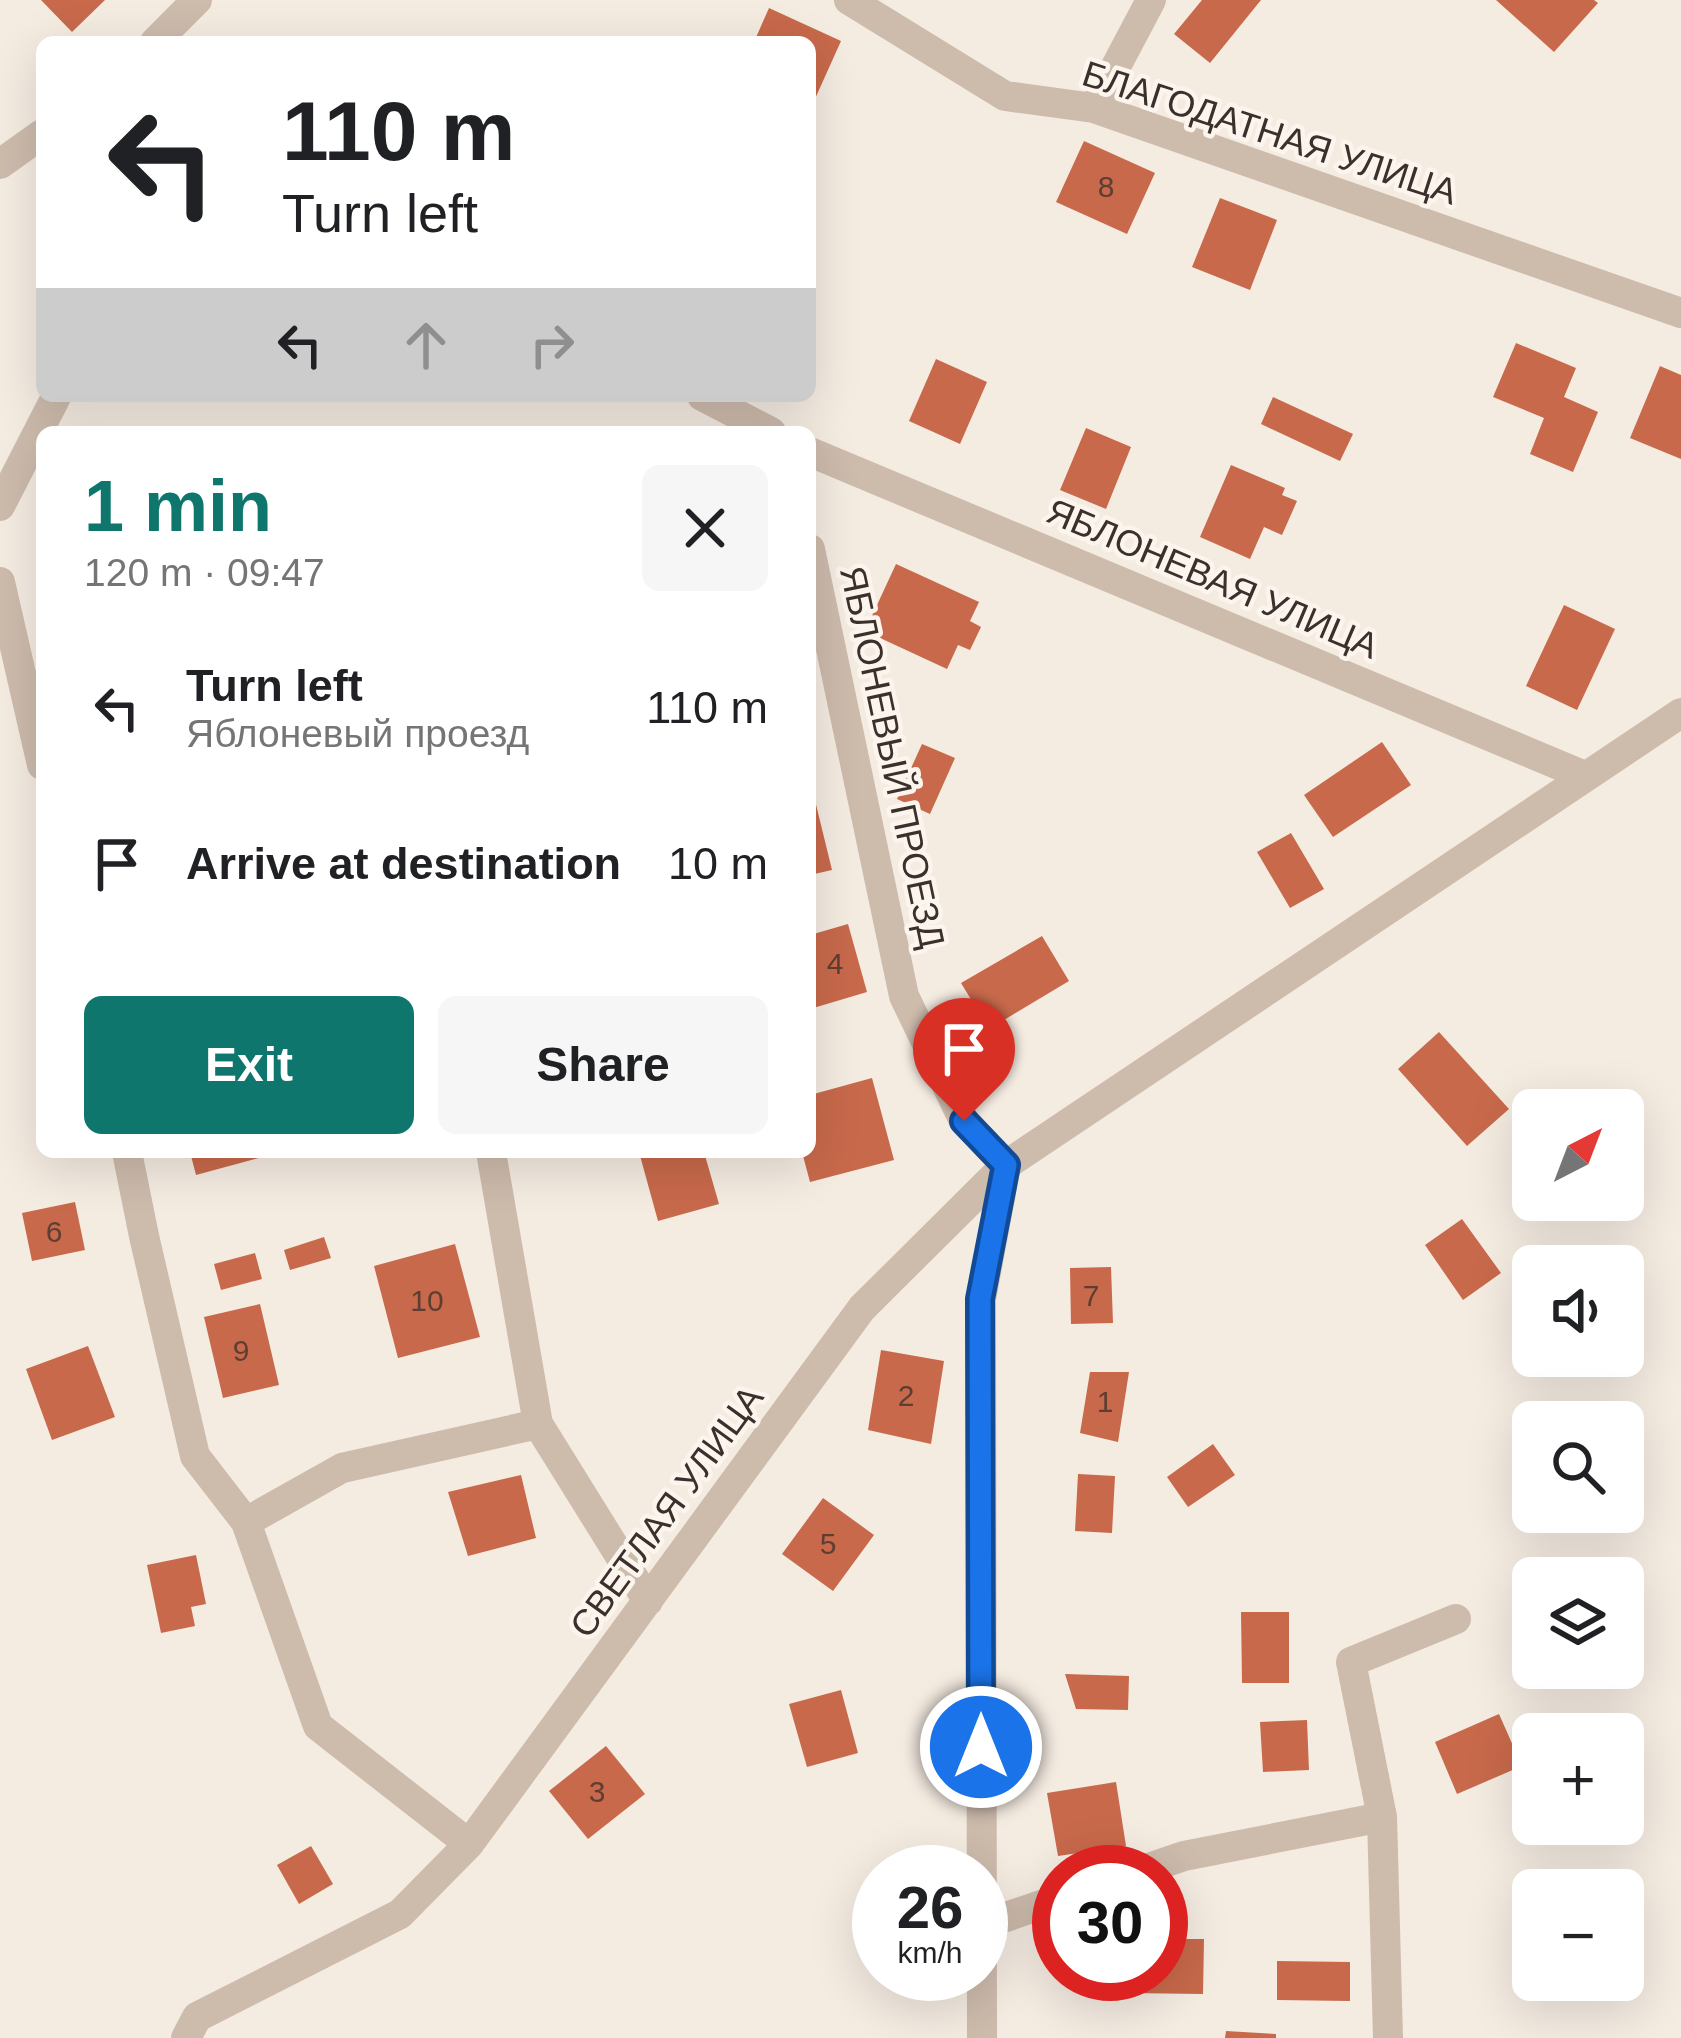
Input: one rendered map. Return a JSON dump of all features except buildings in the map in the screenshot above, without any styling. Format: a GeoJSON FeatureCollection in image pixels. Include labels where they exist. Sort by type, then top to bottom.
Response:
{"type":"FeatureCollection","features":[{"type":"Feature","properties":{"kind":"street"},"geometry":{"type":"LineString","coordinates":[[161,36],[197,0]]}},
{"type":"Feature","properties":{"kind":"street","name":"БЛАГОДАТНАЯ УЛИЦА"},"geometry":{"type":"LineString","coordinates":[[849,0],[1005,96],[1094,108],[1681,313]]}},
{"type":"Feature","properties":{"kind":"street"},"geometry":{"type":"LineString","coordinates":[[1094,108],[1151,0]]}},
{"type":"Feature","properties":{"kind":"street"},"geometry":{"type":"LineString","coordinates":[[0,164],[36,138]]}},
{"type":"Feature","properties":{"kind":"street"},"geometry":{"type":"LineString","coordinates":[[713,402],[759,426]]}},
{"type":"Feature","properties":{"kind":"street"},"geometry":{"type":"LineString","coordinates":[[0,506],[36,436]]}},
{"type":"Feature","properties":{"kind":"street","name":"ЯБЛОНЕВАЯ УЛИЦА"},"geometry":{"type":"LineString","coordinates":[[816,455],[1586,776]]}},
{"type":"Feature","properties":{"kind":"street","name":"ЯБЛОНЕВЫЙ ПРОЕЗД"},"geometry":{"type":"LineString","coordinates":[[816,578],[904,997],[964,1121],[1006,1165]]}},
{"type":"Feature","properties":{"kind":"street"},"geometry":{"type":"LineString","coordinates":[[0,582],[36,739]]}},
{"type":"Feature","properties":{"kind":"street","name":"СВЕТЛАЯ УЛИЦА"},"geometry":{"type":"LineString","coordinates":[[187,2038],[197,2017],[400,1914],[469,1844],[862,1308],[1006,1165],[1681,712]]}},
{"type":"Feature","properties":{"kind":"street"},"geometry":{"type":"LineString","coordinates":[[128,1158],[195,1456],[246,1522],[318,1726],[469,1844]]}},
{"type":"Feature","properties":{"kind":"street"},"geometry":{"type":"LineString","coordinates":[[492,1158],[538,1424],[648,1601]]}},
{"type":"Feature","properties":{"kind":"street"},"geometry":{"type":"LineString","coordinates":[[982,1845],[980,1299],[1006,1165]]}},
{"type":"Feature","properties":{"kind":"street"},"geometry":{"type":"LineString","coordinates":[[246,1522],[342,1468],[538,1424]]}},
{"type":"Feature","properties":{"kind":"street"},"geometry":{"type":"LineString","coordinates":[[1388,2038],[1382,1817],[1351,1662],[1456,1619]]}},
{"type":"Feature","properties":{"kind":"street"},"geometry":{"type":"LineString","coordinates":[[1188,1855],[1382,1817]]}},
{"type":"Feature","properties":{"kind":"street"},"geometry":{"type":"LineString","coordinates":[[982,2001],[982,2038]]}},
{"type":"Feature","properties":{"kind":"route"},"geometry":{"type":"LineString","coordinates":[[964,1121],[1006,1165],[980,1299],[981,1747]]}}]}
